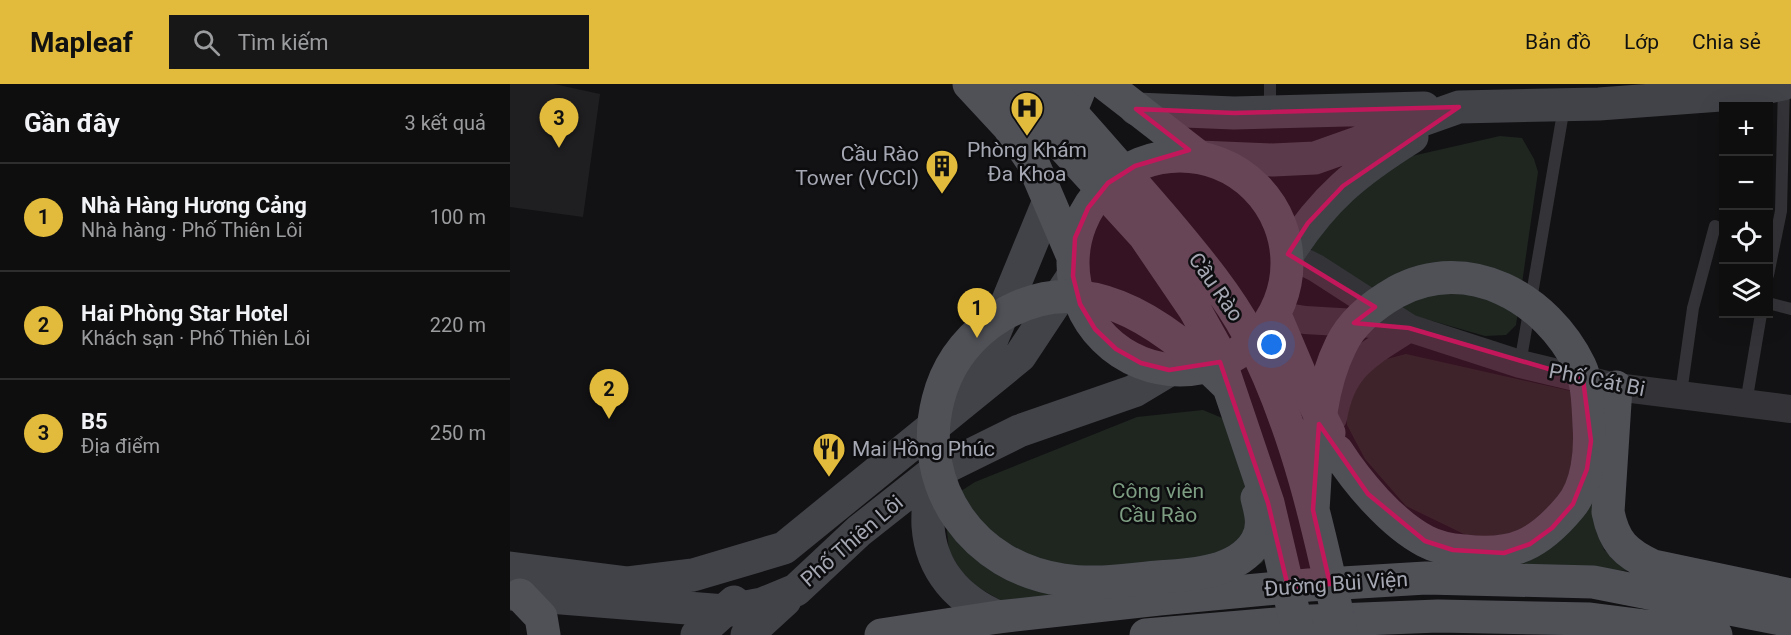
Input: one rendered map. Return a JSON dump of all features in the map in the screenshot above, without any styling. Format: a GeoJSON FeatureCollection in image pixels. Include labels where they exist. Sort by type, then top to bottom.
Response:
{"type":"FeatureCollection","features":[{"type":"Feature","properties":{"kind":"main road"},"geometry":{"type":"LineString","coordinates":[[969,84],[1008,126],[1032,161],[1073,266],[1080,304],[1095,329],[1124,354],[1141,363],[1175,370],[1209,366],[1235,355],[1258,338],[1275,315],[1286,285],[1288,255],[1279,220],[1260,190],[1232,168],[1198,157],[1105,84]]}},
{"type":"Feature","properties":{"kind":"main road","name":"Cầu Rào"},"geometry":{"type":"LineString","coordinates":[[1006,84],[1144,235],[1195,310],[1215,346],[1268,503],[1299,635]]}},
{"type":"Feature","properties":{"kind":"main road","name":"Cầu Rào"},"geometry":{"type":"LineString","coordinates":[[1045,84],[1124,171],[1191,250],[1247,332],[1266,372],[1314,510],[1342,635]]}},
{"type":"Feature","properties":{"kind":"main road"},"geometry":{"type":"LineString","coordinates":[[1008,126],[1033,130],[1053,126],[1063,119],[1077,99],[1080,84]]}},
{"type":"Feature","properties":{"kind":"main road"},"geometry":{"type":"LineString","coordinates":[[1136,109],[1270,98],[1459,107],[1564,106],[1784,84]]}},
{"type":"Feature","properties":{"kind":"main road"},"geometry":{"type":"LineString","coordinates":[[1073,266],[1076,238],[1088,208],[1108,183],[1135,166],[1166,156],[1273,160],[1315,158],[1459,107]]}},
{"type":"Feature","properties":{"kind":"main road"},"geometry":{"type":"LineString","coordinates":[[1288,255],[1308,223],[1343,186],[1389,151],[1459,107]]}},
{"type":"Feature","properties":{"kind":"main road"},"geometry":{"type":"LineString","coordinates":[[966,402],[1048,203]]}},
{"type":"Feature","properties":{"kind":"main road","name":"Phố Thiên Lôi"},"geometry":{"type":"LineString","coordinates":[[513,577],[628,583],[693,575],[784,548],[1020,356],[1073,266]]}},
{"type":"Feature","properties":{"kind":"main road"},"geometry":{"type":"LineString","coordinates":[[1275,315],[1303,381],[1333,442],[1368,494],[1425,541],[1453,550],[1504,553],[1530,544],[1552,528],[1573,504],[1587,469],[1591,441],[1588,401],[1581,367],[1550,321],[1531,303],[1507,289],[1488,282],[1449,277],[1407,286],[1386,298],[1358,322],[1342,343],[1332,366],[1323,402],[1314,510]]}},
{"type":"Feature","properties":{"kind":"main road"},"geometry":{"type":"LineString","coordinates":[[1175,370],[1218,398],[1243,455],[1257,498],[1262,528],[1256,542],[1245,554],[1230,564],[1192,575],[1097,582],[1063,580],[1023,569],[986,548],[959,519],[947,500],[937,473],[932,423],[943,381],[953,360],[982,329],[1000,316],[1029,303],[1066,296],[1112,302],[1152,322],[1200,358],[1228,386]]}},
{"type":"Feature","properties":{"kind":"main road","name":"Phố Thiên Lôi"},"geometry":{"type":"LineString","coordinates":[[513,577],[725,611],[762,604],[796,590],[859,531],[930,475],[1019,430],[1134,391],[1175,370]]}},
{"type":"Feature","properties":{"kind":"main road"},"geometry":{"type":"LineString","coordinates":[[1616,387],[1608,512],[1612,531],[1622,546],[1636,558],[1653,566],[1791,595]]}},
{"type":"Feature","properties":{"kind":"main road"},"geometry":{"type":"LineString","coordinates":[[930,475],[928,525],[933,549],[943,573],[974,607],[998,617]]}},
{"type":"Feature","properties":{"kind":"main road"},"geometry":{"type":"LineString","coordinates":[[697,635],[725,611],[784,548]]}},
{"type":"Feature","properties":{"kind":"main road"},"geometry":{"type":"LineString","coordinates":[[513,577],[541,617],[544,635]]}},
{"type":"Feature","properties":{"kind":"main road","name":"Đường Bùi Viện"},"geometry":{"type":"LineString","coordinates":[[881,635],[998,617],[1309,585],[1426,578],[1593,582],[1791,621]]}},
{"type":"Feature","properties":{"kind":"main road"},"geometry":{"type":"LineString","coordinates":[[747,635],[796,590]]}},
{"type":"Feature","properties":{"kind":"main road","name":"Đường Bùi Viện"},"geometry":{"type":"LineString","coordinates":[[1146,635],[1311,621],[1438,616],[1590,619],[1716,635]]}},
{"type":"Feature","properties":{"kind":"street","name":"Phố Cát Bi"},"geometry":{"type":"LineString","coordinates":[[1288,255],[1316,268],[1409,328]]}},
{"type":"Feature","properties":{"kind":"street","name":"Phố Cát Bi"},"geometry":{"type":"LineString","coordinates":[[1275,315],[1305,320],[1409,328],[1520,364],[1616,387],[1681,393],[1791,409]]}},
{"type":"Feature","properties":{"kind":"street"},"geometry":{"type":"LineString","coordinates":[[1333,442],[1336,398],[1354,366],[1409,328]]}},
{"type":"Feature","properties":{"kind":"lane"},"geometry":{"type":"LineString","coordinates":[[1771,264],[1786,212],[1784,84]]}},
{"type":"Feature","properties":{"kind":"lane"},"geometry":{"type":"LineString","coordinates":[[1520,364],[1564,106]]}},
{"type":"Feature","properties":{"kind":"lane"},"geometry":{"type":"LineString","coordinates":[[1681,393],[1693,308],[1714,226]]}},
{"type":"Feature","properties":{"kind":"lane"},"geometry":{"type":"LineString","coordinates":[[1773,304],[1791,309]]}},
{"type":"Feature","properties":{"kind":"lane"},"geometry":{"type":"LineString","coordinates":[[1746,403],[1760,318]]}},
{"type":"Feature","properties":{"kind":"highlighted area"},"geometry":{"type":"Polygon","coordinates":[[[1459,107],[1343,186],[1308,223],[1288,254],[1375,307],[1354,323],[1409,328],[1583,379],[1591,441],[1587,469],[1573,504],[1552,528],[1530,544],[1504,553],[1453,550],[1425,541],[1368,494],[1319,424],[1313,510],[1330,584],[1288,587],[1268,503],[1220,362],[1169,370],[1141,363],[1116,349],[1095,329],[1080,304],[1073,276],[1075,238],[1088,208],[1108,183],[1135,166],[1189,150],[1136,109],[1234,113],[1459,107]]]}},
{"type":"Feature","properties":{"kind":"shaded area"},"geometry":{"type":"Polygon","coordinates":[[[510,84],[554,84],[600,94],[583,217],[510,207],[510,84]]]}},
{"type":"Feature","properties":{"kind":"green space"},"geometry":{"type":"Polygon","coordinates":[[[1500,136],[1522,138],[1534,159],[1538,172],[1516,325],[1506,335],[1485,336],[1394,310],[1316,259],[1307,240],[1321,214],[1412,156],[1500,136]]]}},
{"type":"Feature","properties":{"kind":"green space"},"geometry":{"type":"Polygon","coordinates":[[[1406,354],[1593,396],[1594,515],[1604,550],[1636,571],[1512,567],[1466,535],[1406,506],[1365,459],[1347,425],[1347,401],[1363,373],[1387,359],[1406,354]]]}},
{"type":"Feature","properties":{"kind":"green space","name":"Công viên Cầu Rào"},"geometry":{"type":"Polygon","coordinates":[[[1203,410],[1234,423],[1274,543],[1262,563],[1220,584],[1007,604],[976,586],[961,571],[949,551],[946,520],[958,493],[975,482],[1137,417],[1203,410]]]}},
{"type":"Feature","properties":{"kind":"place","name":"Phòng Khám Đa Khoa"},"geometry":{"type":"Point","coordinates":[1027,137]}},
{"type":"Feature","properties":{"kind":"place","name":"B5"},"geometry":{"type":"Point","coordinates":[559,148]}},
{"type":"Feature","properties":{"kind":"place","name":"Cầu Rào Tower (VCCI)"},"geometry":{"type":"Point","coordinates":[942,195]}},
{"type":"Feature","properties":{"kind":"place","name":"Nhà Hàng Hương Cảng"},"geometry":{"type":"Point","coordinates":[977,338]}},
{"type":"Feature","properties":{"kind":"place","name":"Hai Phòng Star Hotel"},"geometry":{"type":"Point","coordinates":[609,419]}},
{"type":"Feature","properties":{"kind":"place","name":"Mai Hồng Phúc"},"geometry":{"type":"Point","coordinates":[829,478]}}]}
